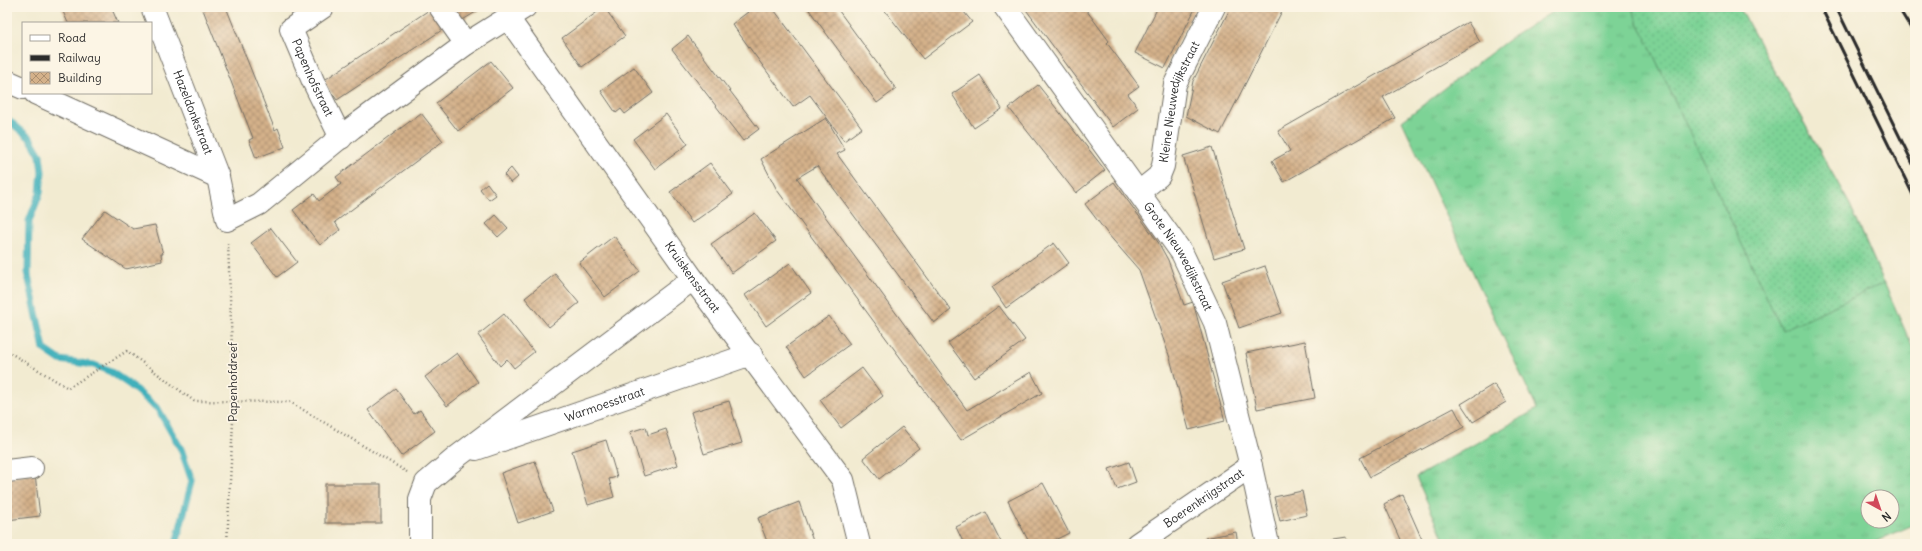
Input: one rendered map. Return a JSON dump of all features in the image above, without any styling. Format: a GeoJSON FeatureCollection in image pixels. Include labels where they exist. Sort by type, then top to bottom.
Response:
{"type":"FeatureCollection","features":[{"type":"Feature","properties":{"kind":"street","name":"Hazeldonkstraat"},"geometry":{"type":"LineString","coordinates":[[152,7],[218,177],[227,220]]}},
{"type":"Feature","properties":{"kind":"street","name":"Papenhofstraat"},"geometry":{"type":"LineString","coordinates":[[323,7],[291,30],[313,81],[342,138]]}},
{"type":"Feature","properties":{"kind":"street"},"geometry":{"type":"LineString","coordinates":[[440,7],[466,44]]}},
{"type":"Feature","properties":{"kind":"street","name":"Grote Nieuwedijkstraat"},"geometry":{"type":"LineString","coordinates":[[1005,7],[1182,254],[1215,323],[1251,466],[1268,544]]}},
{"type":"Feature","properties":{"kind":"street","name":"Kleine Nieuwedijkstraat"},"geometry":{"type":"LineString","coordinates":[[1139,192],[1159,176],[1163,166],[1175,84],[1214,7]]}},
{"type":"Feature","properties":{"kind":"street"},"geometry":{"type":"LineString","coordinates":[[227,220],[259,204],[342,138],[352,128],[466,44],[517,12]]}},
{"type":"Feature","properties":{"kind":"street","name":"Kruiskensstraat"},"geometry":{"type":"LineString","coordinates":[[517,12],[693,279],[751,354],[842,480],[859,544]]}},
{"type":"Feature","properties":{"kind":"street"},"geometry":{"type":"LineString","coordinates":[[7,81],[22,88]]}},
{"type":"Feature","properties":{"kind":"street"},"geometry":{"type":"LineString","coordinates":[[37,94],[218,177]]}},
{"type":"Feature","properties":{"kind":"street","name":"Warmoesstraat"},"geometry":{"type":"LineString","coordinates":[[426,483],[458,456],[693,279]]}},
{"type":"Feature","properties":{"kind":"street","name":"Warmoesstraat"},"geometry":{"type":"LineString","coordinates":[[458,456],[751,354]]}},
{"type":"Feature","properties":{"kind":"street","name":"Boerenkrijgstraat"},"geometry":{"type":"LineString","coordinates":[[1137,544],[1251,466]]}},
{"type":"Feature","properties":{"kind":"street"},"geometry":{"type":"LineString","coordinates":[[7,471],[32,468]]}},
{"type":"Feature","properties":{"kind":"street"},"geometry":{"type":"LineString","coordinates":[[420,544],[420,499],[426,483]]}},
{"type":"Feature","properties":{"kind":"path","name":"Papenhofdreef"},"geometry":{"type":"LineString","coordinates":[[227,220],[234,401],[227,544]]}},
{"type":"Feature","properties":{"kind":"path"},"geometry":{"type":"LineString","coordinates":[[7,352],[68,388],[127,351],[194,402],[290,402],[426,483]]}},
{"type":"Feature","properties":{"kind":"green space"},"geometry":{"type":"Polygon","coordinates":[[[1560,7],[1739,7],[1850,205],[1915,353],[1915,524],[1870,544],[1446,544],[1416,477],[1537,409],[1402,121],[1512,37],[1560,7]]]}},
{"type":"Feature","properties":{"kind":"green space"},"geometry":{"type":"Polygon","coordinates":[[[1631,7],[1739,7],[1850,205],[1884,283],[1782,330],[1631,7]]]}},
{"type":"Feature","properties":{"kind":"building"},"geometry":{"type":"Polygon","coordinates":[[[61,7],[111,7],[118,22],[68,22],[61,7]]]}},
{"type":"Feature","properties":{"kind":"building"},"geometry":{"type":"Polygon","coordinates":[[[202,7],[226,7],[275,130],[278,128],[285,147],[256,158],[249,140],[253,138],[202,7]]]}},
{"type":"Feature","properties":{"kind":"building"},"geometry":{"type":"Polygon","coordinates":[[[453,7],[484,7],[461,21],[453,7]]]}},
{"type":"Feature","properties":{"kind":"building"},"geometry":{"type":"Polygon","coordinates":[[[604,7],[625,36],[582,67],[562,38],[604,7]]]}},
{"type":"Feature","properties":{"kind":"building"},"geometry":{"type":"Polygon","coordinates":[[[744,7],[772,7],[862,128],[844,141],[810,95],[793,107],[732,24],[748,12],[744,7]]]}},
{"type":"Feature","properties":{"kind":"building"},"geometry":{"type":"Polygon","coordinates":[[[807,7],[836,7],[896,89],[877,103],[807,7]]]}},
{"type":"Feature","properties":{"kind":"building"},"geometry":{"type":"Polygon","coordinates":[[[882,7],[960,7],[972,22],[923,59],[882,7]]]}},
{"type":"Feature","properties":{"kind":"building"},"geometry":{"type":"Polygon","coordinates":[[[1024,7],[1084,7],[1109,41],[1107,43],[1139,86],[1128,94],[1138,108],[1113,127],[1024,7]]]}},
{"type":"Feature","properties":{"kind":"building"},"geometry":{"type":"Polygon","coordinates":[[[1158,7],[1196,7],[1165,68],[1135,53],[1158,7]]]}},
{"type":"Feature","properties":{"kind":"building"},"geometry":{"type":"Polygon","coordinates":[[[1231,7],[1284,7],[1220,134],[1186,116],[1193,81],[1231,7]]]}},
{"type":"Feature","properties":{"kind":"building"},"geometry":{"type":"Polygon","coordinates":[[[432,8],[445,28],[337,100],[323,81],[432,8]]]}},
{"type":"Feature","properties":{"kind":"building"},"geometry":{"type":"Polygon","coordinates":[[[1468,22],[1480,42],[1383,97],[1395,118],[1284,182],[1272,161],[1290,151],[1278,131],[1468,22]]]}},
{"type":"Feature","properties":{"kind":"building"},"geometry":{"type":"Polygon","coordinates":[[[688,36],[759,129],[743,141],[672,49],[688,36]]]}},
{"type":"Feature","properties":{"kind":"building"},"geometry":{"type":"Polygon","coordinates":[[[491,61],[513,88],[458,131],[436,103],[491,61]]]}},
{"type":"Feature","properties":{"kind":"building"},"geometry":{"type":"Polygon","coordinates":[[[634,67],[653,93],[625,114],[621,109],[616,113],[601,91],[634,67]]]}},
{"type":"Feature","properties":{"kind":"building"},"geometry":{"type":"Polygon","coordinates":[[[980,75],[1002,109],[974,128],[952,94],[980,75]]]}},
{"type":"Feature","properties":{"kind":"building"},"geometry":{"type":"Polygon","coordinates":[[[1038,85],[1105,170],[1076,193],[1009,108],[1038,85]]]}},
{"type":"Feature","properties":{"kind":"building"},"geometry":{"type":"Polygon","coordinates":[[[421,113],[443,141],[335,222],[340,230],[320,245],[293,210],[314,194],[319,201],[341,184],[336,177],[421,113]]]}},
{"type":"Feature","properties":{"kind":"building"},"geometry":{"type":"Polygon","coordinates":[[[666,114],[688,144],[655,169],[633,139],[666,114]]]}},
{"type":"Feature","properties":{"kind":"building"},"geometry":{"type":"Polygon","coordinates":[[[826,118],[845,150],[837,154],[951,310],[934,323],[817,166],[797,178],[967,410],[1031,372],[1042,393],[961,440],[777,190],[761,159],[826,118]]]}},
{"type":"Feature","properties":{"kind":"building"},"geometry":{"type":"Polygon","coordinates":[[[1212,147],[1244,249],[1214,258],[1183,156],[1212,147]]]}},
{"type":"Feature","properties":{"kind":"building"},"geometry":{"type":"Polygon","coordinates":[[[710,163],[733,194],[692,223],[670,192],[710,163]]]}},
{"type":"Feature","properties":{"kind":"building"},"geometry":{"type":"Polygon","coordinates":[[[511,168],[518,177],[511,183],[504,175],[511,168]]]}},
{"type":"Feature","properties":{"kind":"building"},"geometry":{"type":"Polygon","coordinates":[[[1114,182],[1158,242],[1168,260],[1184,305],[1193,302],[1225,421],[1189,430],[1170,358],[1139,270],[1107,233],[1085,204],[1114,182]]]}},
{"type":"Feature","properties":{"kind":"building"},"geometry":{"type":"Polygon","coordinates":[[[487,183],[496,195],[489,200],[480,189],[487,183]]]}},
{"type":"Feature","properties":{"kind":"building"},"geometry":{"type":"Polygon","coordinates":[[[105,210],[133,229],[155,225],[163,254],[161,254],[162,261],[126,269],[82,239],[105,210]]]}},
{"type":"Feature","properties":{"kind":"building"},"geometry":{"type":"Polygon","coordinates":[[[755,213],[776,241],[732,273],[711,244],[755,213]]]}},
{"type":"Feature","properties":{"kind":"building"},"geometry":{"type":"Polygon","coordinates":[[[496,215],[508,228],[498,237],[486,224],[496,215]]]}},
{"type":"Feature","properties":{"kind":"building"},"geometry":{"type":"Polygon","coordinates":[[[271,228],[297,262],[277,277],[251,243],[271,228]]]}},
{"type":"Feature","properties":{"kind":"building"},"geometry":{"type":"Polygon","coordinates":[[[614,236],[640,271],[605,297],[579,263],[614,236]]]}},
{"type":"Feature","properties":{"kind":"building"},"geometry":{"type":"Polygon","coordinates":[[[1054,243],[1069,263],[1006,308],[992,287],[1054,243]]]}},
{"type":"Feature","properties":{"kind":"building"},"geometry":{"type":"Polygon","coordinates":[[[790,263],[811,293],[766,326],[745,295],[790,263]]]}},
{"type":"Feature","properties":{"kind":"building"},"geometry":{"type":"Polygon","coordinates":[[[1265,266],[1282,313],[1239,328],[1222,281],[1265,266]]]}},
{"type":"Feature","properties":{"kind":"building"},"geometry":{"type":"Polygon","coordinates":[[[555,274],[579,303],[549,327],[525,298],[555,274]]]}},
{"type":"Feature","properties":{"kind":"building"},"geometry":{"type":"Polygon","coordinates":[[[999,306],[1025,340],[974,378],[948,343],[999,306]]]}},
{"type":"Feature","properties":{"kind":"building"},"geometry":{"type":"Polygon","coordinates":[[[504,314],[534,352],[514,368],[507,359],[500,366],[478,335],[504,314]]]}},
{"type":"Feature","properties":{"kind":"building"},"geometry":{"type":"Polygon","coordinates":[[[829,316],[850,344],[806,376],[786,347],[829,316]]]}},
{"type":"Feature","properties":{"kind":"building"},"geometry":{"type":"Polygon","coordinates":[[[1305,341],[1315,398],[1257,409],[1246,353],[1305,341]]]}},
{"type":"Feature","properties":{"kind":"building"},"geometry":{"type":"Polygon","coordinates":[[[457,353],[478,382],[447,406],[425,377],[457,353]]]}},
{"type":"Feature","properties":{"kind":"building"},"geometry":{"type":"Polygon","coordinates":[[[862,368],[883,396],[841,428],[820,400],[862,368]]]}},
{"type":"Feature","properties":{"kind":"building"},"geometry":{"type":"Polygon","coordinates":[[[1494,384],[1506,402],[1473,422],[1461,404],[1494,384]]]}},
{"type":"Feature","properties":{"kind":"building"},"geometry":{"type":"Polygon","coordinates":[[[396,389],[414,414],[420,410],[435,431],[401,456],[368,410],[396,389]]]}},
{"type":"Feature","properties":{"kind":"building"},"geometry":{"type":"Polygon","coordinates":[[[729,401],[742,443],[704,454],[691,412],[729,401]]]}},
{"type":"Feature","properties":{"kind":"building"},"geometry":{"type":"Polygon","coordinates":[[[1454,408],[1464,427],[1370,477],[1360,458],[1454,408]]]}},
{"type":"Feature","properties":{"kind":"building"},"geometry":{"type":"Polygon","coordinates":[[[646,427],[648,435],[666,429],[678,465],[644,476],[630,432],[646,427]]]}},
{"type":"Feature","properties":{"kind":"building"},"geometry":{"type":"Polygon","coordinates":[[[902,427],[919,448],[879,479],[863,458],[902,427]]]}},
{"type":"Feature","properties":{"kind":"building"},"geometry":{"type":"Polygon","coordinates":[[[606,440],[617,477],[609,479],[614,497],[588,505],[572,451],[606,440]]]}},
{"type":"Feature","properties":{"kind":"building"},"geometry":{"type":"Polygon","coordinates":[[[535,461],[553,511],[518,523],[501,473],[535,461]]]}},
{"type":"Feature","properties":{"kind":"building"},"geometry":{"type":"Polygon","coordinates":[[[1129,462],[1136,482],[1117,489],[1109,469],[1129,462]]]}},
{"type":"Feature","properties":{"kind":"building"},"geometry":{"type":"Polygon","coordinates":[[[35,474],[40,516],[7,520],[7,478],[35,474]]]}},
{"type":"Feature","properties":{"kind":"building"},"geometry":{"type":"Polygon","coordinates":[[[1043,483],[1069,533],[1047,544],[1030,544],[1008,501],[1043,483]]]}},
{"type":"Feature","properties":{"kind":"building"},"geometry":{"type":"Polygon","coordinates":[[[325,484],[381,484],[381,523],[325,523],[325,484]]]}},
{"type":"Feature","properties":{"kind":"building"},"geometry":{"type":"Polygon","coordinates":[[[1302,491],[1307,515],[1280,521],[1274,497],[1302,491]]]}},
{"type":"Feature","properties":{"kind":"building"},"geometry":{"type":"Polygon","coordinates":[[[1402,494],[1424,544],[1402,544],[1384,504],[1402,494]]]}},
{"type":"Feature","properties":{"kind":"building"},"geometry":{"type":"Polygon","coordinates":[[[799,502],[813,541],[804,544],[768,544],[758,518],[799,502]]]}},
{"type":"Feature","properties":{"kind":"building"},"geometry":{"type":"Polygon","coordinates":[[[986,512],[1002,544],[964,544],[956,527],[986,512]]]}},
{"type":"Feature","properties":{"kind":"building"},"geometry":{"type":"Polygon","coordinates":[[[1236,532],[1238,544],[1206,544],[1205,538],[1236,532]]]}},
{"type":"Feature","properties":{"kind":"building"},"geometry":{"type":"Polygon","coordinates":[[[1346,537],[1347,544],[1307,544],[1307,543],[1346,537]]]}},
{"type":"Feature","properties":{"kind":"waterway"},"geometry":{"type":"LineString","coordinates":[[7,119],[30,138],[40,155],[42,172],[40,193],[29,221],[28,275],[44,349],[60,360],[94,365],[111,372],[130,385],[158,409],[181,449],[192,481],[176,544]]}},
{"type":"Feature","properties":{"kind":"railway"},"geometry":{"type":"LineString","coordinates":[[1821,7],[1915,199]]}},
{"type":"Feature","properties":{"kind":"railway"},"geometry":{"type":"LineString","coordinates":[[1836,7],[1915,168]]}},
{"type":"Feature","properties":{"kind":"railway"},"geometry":{"type":"LineString","coordinates":[[1898,7],[1915,35]]}}]}
